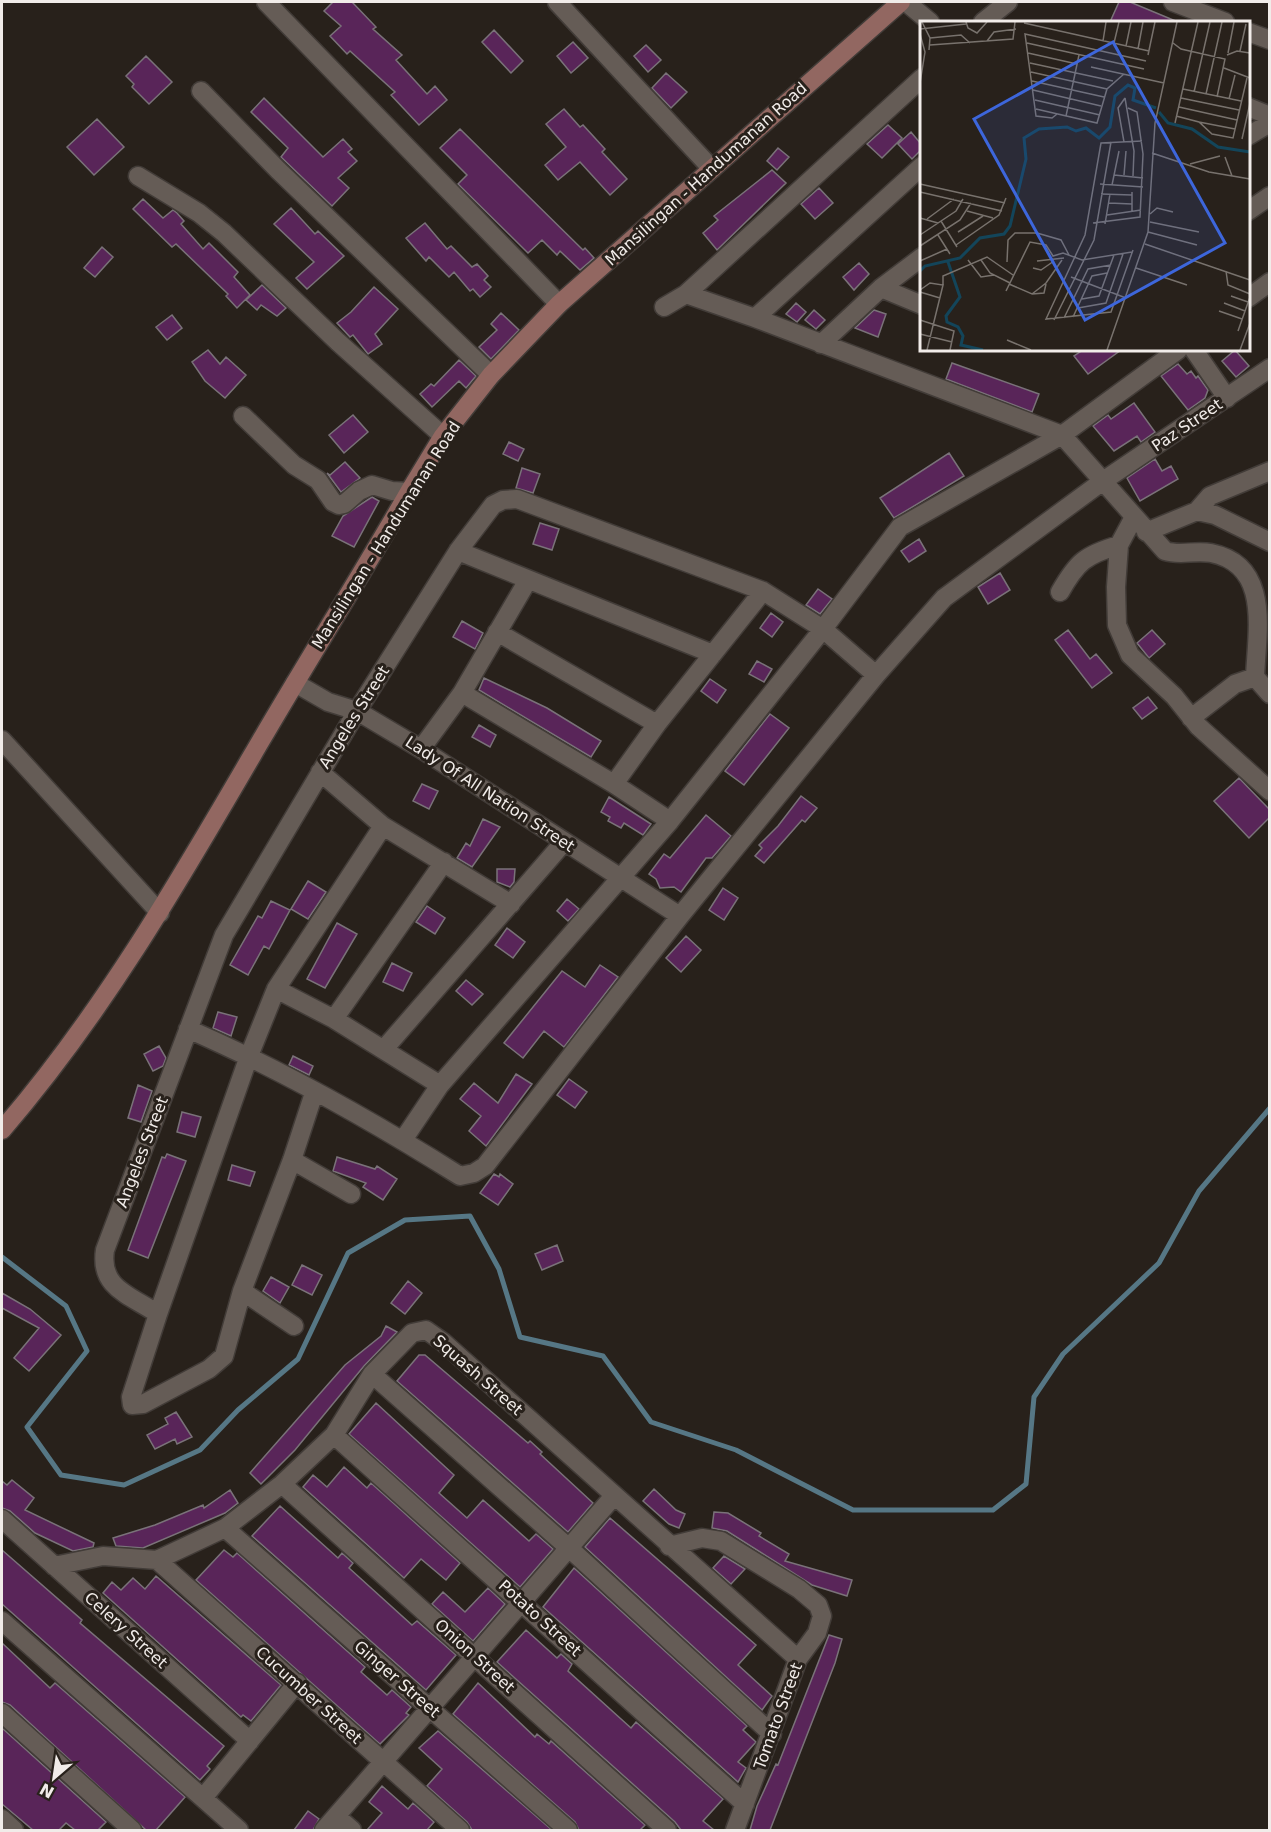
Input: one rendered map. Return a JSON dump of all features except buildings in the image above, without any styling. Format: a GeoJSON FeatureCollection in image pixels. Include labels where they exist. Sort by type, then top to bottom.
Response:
{"type":"FeatureCollection","features":[{"type":"Feature","properties":{"kind":"street"},"geometry":{"type":"LineString","coordinates":[[266,2],[559,304]]}},
{"type":"Feature","properties":{"kind":"street"},"geometry":{"type":"LineString","coordinates":[[557,2],[712,169]]}},
{"type":"Feature","properties":{"kind":"street","name":"Mansilingan - Handumanan Road"},"geometry":{"type":"LineString","coordinates":[[2,1130],[25,1104],[160,913],[443,436],[491,375],[559,304],[901,2]]}},
{"type":"Feature","properties":{"kind":"street"},"geometry":{"type":"LineString","coordinates":[[906,2],[929,21]]}},
{"type":"Feature","properties":{"kind":"street"},"geometry":{"type":"LineString","coordinates":[[984,21],[1008,2]]}},
{"type":"Feature","properties":{"kind":"street"},"geometry":{"type":"LineString","coordinates":[[1173,2],[1222,21]]}},
{"type":"Feature","properties":{"kind":"street"},"geometry":{"type":"LineString","coordinates":[[1250,33],[1269,40]]}},
{"type":"Feature","properties":{"kind":"street"},"geometry":{"type":"LineString","coordinates":[[664,307],[686,294],[920,79]]}},
{"type":"Feature","properties":{"kind":"street"},"geometry":{"type":"LineString","coordinates":[[201,91],[278,170],[491,375]]}},
{"type":"Feature","properties":{"kind":"street"},"geometry":{"type":"LineString","coordinates":[[1250,108],[1269,116]]}},
{"type":"Feature","properties":{"kind":"street"},"geometry":{"type":"LineString","coordinates":[[1250,135],[1269,123]]}},
{"type":"Feature","properties":{"kind":"street"},"geometry":{"type":"LineString","coordinates":[[756,318],[920,167]]}},
{"type":"Feature","properties":{"kind":"street"},"geometry":{"type":"LineString","coordinates":[[138,176],[199,213],[224,233],[338,342],[443,436]]}},
{"type":"Feature","properties":{"kind":"street"},"geometry":{"type":"LineString","coordinates":[[1250,210],[1269,196]]}},
{"type":"Feature","properties":{"kind":"street"},"geometry":{"type":"LineString","coordinates":[[821,344],[881,288],[920,258]]}},
{"type":"Feature","properties":{"kind":"street"},"geometry":{"type":"LineString","coordinates":[[1250,296],[1269,282]]}},
{"type":"Feature","properties":{"kind":"street"},"geometry":{"type":"LineString","coordinates":[[881,288],[920,304]]}},
{"type":"Feature","properties":{"kind":"street"},"geometry":{"type":"LineString","coordinates":[[686,294],[756,318],[1062,435],[1165,551],[1211,553],[1232,562],[1249,575],[1257,597],[1255,677],[1269,694]]}},
{"type":"Feature","properties":{"kind":"street"},"geometry":{"type":"LineString","coordinates":[[188,1029],[249,1056],[403,1140],[440,1085],[623,878],[670,821],[823,629],[900,527],[1062,435],[1177,351]]}},
{"type":"Feature","properties":{"kind":"street"},"geometry":{"type":"LineString","coordinates":[[1195,351],[1227,398]]}},
{"type":"Feature","properties":{"kind":"street","name":"Paz Street"},"geometry":{"type":"LineString","coordinates":[[403,1140],[460,1176],[474,1173],[485,1166],[680,916],[876,675],[944,598],[1103,481],[1269,368]]}},
{"type":"Feature","properties":{"kind":"street"},"geometry":{"type":"LineString","coordinates":[[243,416],[294,465],[318,480],[333,501],[339,505],[372,485],[392,491],[409,492]]}},
{"type":"Feature","properties":{"kind":"street"},"geometry":{"type":"LineString","coordinates":[[1146,532],[1197,511],[1210,496],[1269,471]]}},
{"type":"Feature","properties":{"kind":"street","name":"Angeles Street"},"geometry":{"type":"LineString","coordinates":[[158,1314],[107,1281],[102,1267],[105,1250],[224,935],[357,711],[458,552],[493,505],[503,500],[517,499],[763,591],[823,629],[876,675]]}},
{"type":"Feature","properties":{"kind":"street"},"geometry":{"type":"LineString","coordinates":[[1197,511],[1267,533]]}},
{"type":"Feature","properties":{"kind":"street"},"geometry":{"type":"LineString","coordinates":[[1134,517],[1119,545],[1116,587],[1117,625],[1130,655],[1174,696],[1191,718],[1269,791]]}},
{"type":"Feature","properties":{"kind":"street"},"geometry":{"type":"LineString","coordinates":[[1059,592],[1074,567],[1097,552],[1119,545]]}},
{"type":"Feature","properties":{"kind":"street"},"geometry":{"type":"LineString","coordinates":[[458,552],[713,654]]}},
{"type":"Feature","properties":{"kind":"street"},"geometry":{"type":"LineString","coordinates":[[421,749],[462,693],[528,580]]}},
{"type":"Feature","properties":{"kind":"street"},"geometry":{"type":"LineString","coordinates":[[614,784],[657,724],[763,591]]}},
{"type":"Feature","properties":{"kind":"street"},"geometry":{"type":"LineString","coordinates":[[497,632],[657,724]]}},
{"type":"Feature","properties":{"kind":"street"},"geometry":{"type":"LineString","coordinates":[[1191,718],[1235,684],[1255,677]]}},
{"type":"Feature","properties":{"kind":"street","name":"Lady Of All Nation Street"},"geometry":{"type":"LineString","coordinates":[[295,683],[328,702],[357,711],[421,749],[680,916]]}},
{"type":"Feature","properties":{"kind":"street"},"geometry":{"type":"LineString","coordinates":[[462,693],[614,784],[670,821]]}},
{"type":"Feature","properties":{"kind":"street"},"geometry":{"type":"LineString","coordinates":[[2,740],[160,913]]}},
{"type":"Feature","properties":{"kind":"street"},"geometry":{"type":"LineString","coordinates":[[320,772],[383,826],[511,904]]}},
{"type":"Feature","properties":{"kind":"street"},"geometry":{"type":"LineString","coordinates":[[314,1093],[292,1160],[242,1291],[224,1356],[209,1369],[143,1404],[132,1405],[131,1397],[158,1314],[249,1056],[276,989],[383,826]]}},
{"type":"Feature","properties":{"kind":"street"},"geometry":{"type":"LineString","coordinates":[[384,1049],[564,842]]}},
{"type":"Feature","properties":{"kind":"street"},"geometry":{"type":"LineString","coordinates":[[334,1019],[444,862]]}},
{"type":"Feature","properties":{"kind":"street"},"geometry":{"type":"LineString","coordinates":[[276,989],[334,1019],[440,1085]]}},
{"type":"Feature","properties":{"kind":"street"},"geometry":{"type":"LineString","coordinates":[[292,1160],[351,1194]]}},
{"type":"Feature","properties":{"kind":"street"},"geometry":{"type":"LineString","coordinates":[[242,1291],[294,1326]]}},
{"type":"Feature","properties":{"kind":"street","name":"Squash Street"},"geometry":{"type":"LineString","coordinates":[[54,1566],[103,1556],[157,1560],[225,1528],[282,1484],[334,1435],[372,1374],[412,1333],[426,1330],[443,1342],[613,1497],[798,1659]]}},
{"type":"Feature","properties":{"kind":"street"},"geometry":{"type":"LineString","coordinates":[[372,1374],[569,1548],[772,1734]]}},
{"type":"Feature","properties":{"kind":"street","name":"Potato Street"},"geometry":{"type":"LineString","coordinates":[[334,1435],[745,1804]]}},
{"type":"Feature","properties":{"kind":"street","name":"Onion Street"},"geometry":{"type":"LineString","coordinates":[[282,1484],[666,1830]]}},
{"type":"Feature","properties":{"kind":"street"},"geometry":{"type":"LineString","coordinates":[[324,1830],[613,1497]]}},
{"type":"Feature","properties":{"kind":"street","name":"Celery Street"},"geometry":{"type":"LineString","coordinates":[[2,1519],[250,1740]]}},
{"type":"Feature","properties":{"kind":"street","name":"Ginger Street"},"geometry":{"type":"LineString","coordinates":[[225,1528],[568,1830]]}},
{"type":"Feature","properties":{"kind":"street","name":"Tomato Street"},"geometry":{"type":"LineString","coordinates":[[669,1546],[702,1538],[722,1541],[770,1570],[818,1605],[822,1616],[817,1633],[798,1659],[735,1830]]}},
{"type":"Feature","properties":{"kind":"street","name":"Cucumber Street"},"geometry":{"type":"LineString","coordinates":[[157,1560],[460,1830]]}},
{"type":"Feature","properties":{"kind":"street"},"geometry":{"type":"LineString","coordinates":[[2,1621],[239,1830]]}},
{"type":"Feature","properties":{"kind":"street"},"geometry":{"type":"LineString","coordinates":[[203,1798],[297,1683]]}},
{"type":"Feature","properties":{"kind":"street"},"geometry":{"type":"LineString","coordinates":[[2,1713],[132,1830]]}},
{"type":"Feature","properties":{"kind":"street"},"geometry":{"type":"LineString","coordinates":[[336,1816],[352,1830]]}},
{"type":"Feature","properties":{"kind":"street"},"geometry":{"type":"LineString","coordinates":[[2,1820],[14,1830]]}},
{"type":"Feature","properties":{"kind":"waterway"},"geometry":{"type":"LineString","coordinates":[[2,1257],[66,1306],[87,1351],[27,1427],[61,1475],[124,1485],[200,1450],[238,1410],[298,1359],[348,1253],[405,1220],[470,1216],[499,1269],[520,1337],[603,1356],[651,1422],[736,1450],[853,1510],[993,1510],[1026,1484],[1034,1397],[1063,1354],[1159,1263],[1199,1191],[1270,1108]]}}]}
